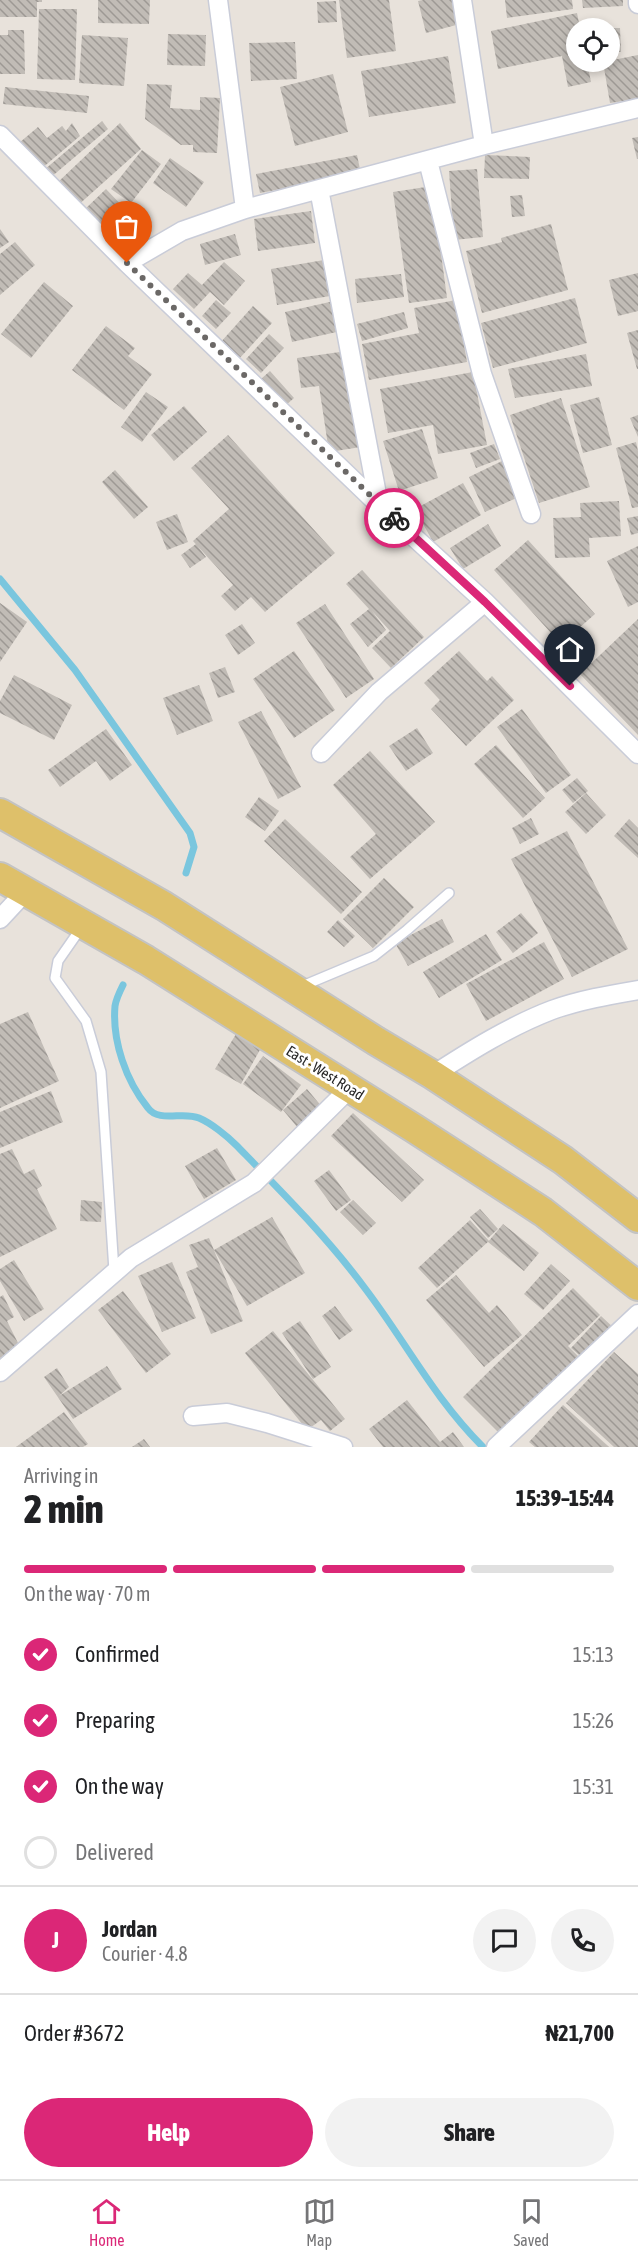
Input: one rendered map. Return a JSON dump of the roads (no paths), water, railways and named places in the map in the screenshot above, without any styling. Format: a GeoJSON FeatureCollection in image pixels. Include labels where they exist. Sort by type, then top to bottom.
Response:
{"type":"FeatureCollection","features":[{"type":"Feature","properties":{"kind":"main road"},"geometry":{"type":"LineString","coordinates":[[0,813],[164,906],[433,1075],[563,1160],[638,1218]]}},
{"type":"Feature","properties":{"kind":"main road","name":"East - West Road"},"geometry":{"type":"LineString","coordinates":[[0,877],[147,960],[415,1129],[543,1212],[638,1286]]}},
{"type":"Feature","properties":{"kind":"street"},"geometry":{"type":"LineString","coordinates":[[218,0],[245,209]]}},
{"type":"Feature","properties":{"kind":"street"},"geometry":{"type":"LineString","coordinates":[[462,0],[484,145]]}},
{"type":"Feature","properties":{"kind":"street"},"geometry":{"type":"LineString","coordinates":[[127,263],[182,231],[245,209],[484,145],[638,108]]}},
{"type":"Feature","properties":{"kind":"street"},"geometry":{"type":"LineString","coordinates":[[0,135],[127,263],[379,505],[485,602],[638,754]]}},
{"type":"Feature","properties":{"kind":"street"},"geometry":{"type":"LineString","coordinates":[[428,161],[482,374],[531,514]]}},
{"type":"Feature","properties":{"kind":"street"},"geometry":{"type":"LineString","coordinates":[[320,189],[379,505]]}},
{"type":"Feature","properties":{"kind":"street"},"geometry":{"type":"LineString","coordinates":[[321,753],[378,692],[485,602]]}},
{"type":"Feature","properties":{"kind":"street"},"geometry":{"type":"LineString","coordinates":[[0,919],[26,891]]}},
{"type":"Feature","properties":{"kind":"street"},"geometry":{"type":"LineString","coordinates":[[433,1075],[494,1038],[551,1010],[598,997],[638,990]]}},
{"type":"Feature","properties":{"kind":"street"},"geometry":{"type":"LineString","coordinates":[[0,1372],[114,1271],[167,1235],[254,1183],[349,1089]]}},
{"type":"Feature","properties":{"kind":"street"},"geometry":{"type":"LineString","coordinates":[[501,1442],[638,1314]]}},
{"type":"Feature","properties":{"kind":"street"},"geometry":{"type":"LineString","coordinates":[[193,1416],[227,1413],[343,1447]]}},
{"type":"Feature","properties":{"kind":"lane"},"geometry":{"type":"LineString","coordinates":[[295,989],[374,956],[449,893]]}},
{"type":"Feature","properties":{"kind":"lane"},"geometry":{"type":"LineString","coordinates":[[84,924],[58,961],[55,978],[86,1021],[101,1072],[114,1271]]}},
{"type":"Feature","properties":{"kind":"waterway"},"geometry":{"type":"LineString","coordinates":[[0,579],[75,670],[190,833],[194,847],[186,873]]}},
{"type":"Feature","properties":{"kind":"waterway"},"geometry":{"type":"LineString","coordinates":[[123,985],[115,1006],[118,1047],[133,1086],[148,1108],[158,1115],[199,1118],[219,1130],[236,1145],[302,1214],[349,1268],[434,1389],[483,1447]]}}]}
